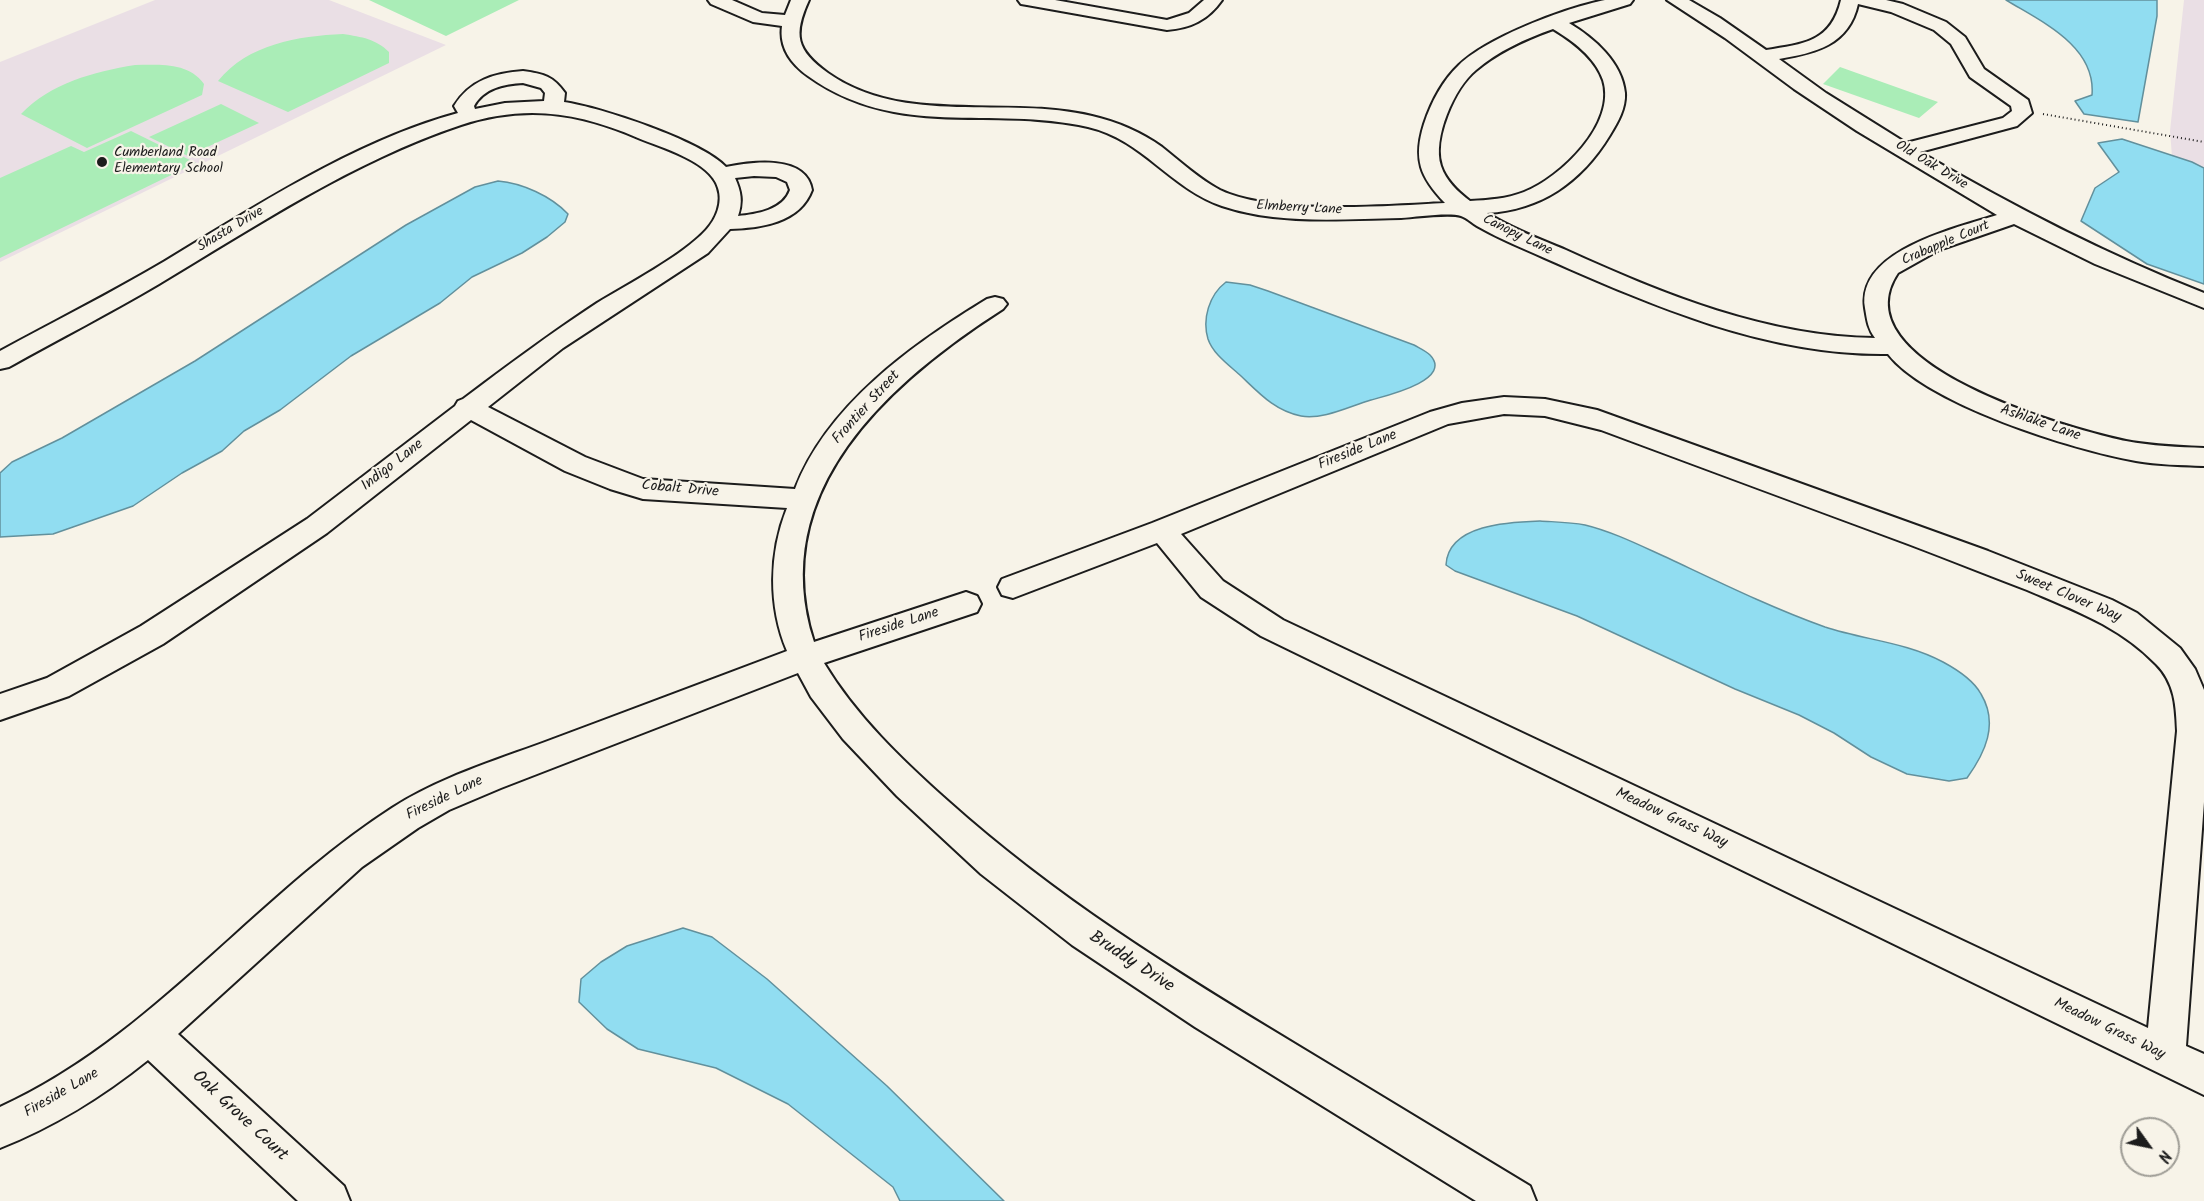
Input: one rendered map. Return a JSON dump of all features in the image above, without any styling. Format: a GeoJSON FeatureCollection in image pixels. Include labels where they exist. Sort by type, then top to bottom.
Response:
{"type":"FeatureCollection","features":[{"type":"Feature","properties":{"kind":"street"},"geometry":{"type":"LineString","coordinates":[[717,0],[759,18],[790,21],[800,0]]}},
{"type":"Feature","properties":{"kind":"street"},"geometry":{"type":"LineString","coordinates":[[1027,0],[1171,26],[1199,16],[1213,0]]}},
{"type":"Feature","properties":{"kind":"street","name":"Canopy Lane"},"geometry":{"type":"LineString","coordinates":[[1624,0],[1524,32],[1483,55],[1467,67],[1440,106],[1428,141],[1428,159],[1434,176],[1453,198],[1504,231],[1583,267],[1670,302],[1792,337],[1863,347],[1893,346]]}},
{"type":"Feature","properties":{"kind":"street","name":"Old Oak Drive"},"geometry":{"type":"LineString","coordinates":[[1676,0],[1713,20],[1818,97],[2016,216],[2087,254],[2151,282],[2204,301]]}},
{"type":"Feature","properties":{"kind":"street"},"geometry":{"type":"LineString","coordinates":[[1762,56],[1817,45],[1832,36],[1842,28],[1849,15],[1851,0]]}},
{"type":"Feature","properties":{"kind":"street"},"geometry":{"type":"LineString","coordinates":[[1863,0],[1897,8],[1940,26],[1949,32],[1965,51],[1977,73],[2021,104],[2022,111],[2019,118],[2010,122],[1905,150]]}},
{"type":"Feature","properties":{"kind":"street","name":"Elmberry Lane"},"geometry":{"type":"LineString","coordinates":[[790,21],[790,45],[801,61],[817,76],[851,94],[914,110],[1070,118],[1107,126],[1148,147],[1200,188],[1243,206],[1299,212],[1466,208],[1521,202],[1561,182],[1578,167],[1608,121],[1614,108],[1615,94],[1608,70],[1586,42],[1556,23]]}},
{"type":"Feature","properties":{"kind":"street"},"geometry":{"type":"LineString","coordinates":[[469,115],[464,106],[465,101],[476,89],[499,80],[515,77],[529,77],[548,82],[555,93],[553,107]]}},
{"type":"Feature","properties":{"kind":"street","name":"Shasta Drive"},"geometry":{"type":"LineString","coordinates":[[0,361],[149,280],[296,192],[414,134],[469,115],[517,107],[553,107],[592,114],[699,156],[723,174]]}},
{"type":"Feature","properties":{"kind":"street"},"geometry":{"type":"LineString","coordinates":[[723,174],[749,170],[783,172],[797,180],[801,186],[801,193],[792,207],[770,218],[723,223]]}},
{"type":"Feature","properties":{"kind":"street","name":"Indigo Lane"},"geometry":{"type":"LineString","coordinates":[[0,707],[58,687],[152,635],[317,526],[467,407],[554,342],[689,256],[711,239],[723,223],[731,194],[730,185],[723,174]]}},
{"type":"Feature","properties":{"kind":"street","name":"Crabapple Court"},"geometry":{"type":"LineString","coordinates":[[1893,346],[1881,329],[1874,310],[1878,288],[1891,268],[1947,240],[2016,216]]}},
{"type":"Feature","properties":{"kind":"street","name":"Frontier Street"},"geometry":{"type":"LineString","coordinates":[[805,657],[792,619],[788,581],[790,543],[796,514],[803,499],[829,452],[847,427],[882,388],[930,345],[995,304]]}},
{"type":"Feature","properties":{"kind":"street","name":"Ashlake Lane"},"geometry":{"type":"LineString","coordinates":[[1893,346],[1912,365],[1941,383],[1984,405],[2035,424],[2128,450],[2170,456],[2204,457]]}},
{"type":"Feature","properties":{"kind":"street","name":"Fireside Lane"},"geometry":{"type":"LineString","coordinates":[[1013,587],[1162,530],[1439,418],[1468,409],[1506,405],[1542,406],[1571,410],[1610,423]]}},
{"type":"Feature","properties":{"kind":"street","name":"Cobalt Drive"},"geometry":{"type":"LineString","coordinates":[[467,407],[588,470],[628,485],[643,489],[803,499]]}},
{"type":"Feature","properties":{"kind":"street","name":"Sweet Clover Way"},"geometry":{"type":"LineString","coordinates":[[1610,423],[1978,559],[2101,608],[2126,621],[2169,657],[2184,678],[2192,702],[2193,731],[2165,1057]]}},
{"type":"Feature","properties":{"kind":"street","name":"Meadow Grass Way"},"geometry":{"type":"LineString","coordinates":[[1162,530],[1190,566],[1212,589],[1272,628],[2204,1076]]}},
{"type":"Feature","properties":{"kind":"street","name":"Fireside Lane"},"geometry":{"type":"LineString","coordinates":[[0,1128],[48,1106],[96,1076],[149,1034],[350,856],[406,817],[437,800],[805,657],[966,604]]}},
{"type":"Feature","properties":{"kind":"street","name":"Bruddy Drive"},"geometry":{"type":"LineString","coordinates":[[805,657],[817,680],[879,756],[960,835],[1020,884],[1083,932],[1182,997],[1515,1201]]}},
{"type":"Feature","properties":{"kind":"street","name":"Oak Grove Court"},"geometry":{"type":"LineString","coordinates":[[149,1034],[329,1201]]}},
{"type":"Feature","properties":{"kind":"path"},"geometry":{"type":"LineString","coordinates":[[2022,111],[2204,142]]}},
{"type":"Feature","properties":{"kind":"shaded area","name":"Cumberland Road Elementary School"},"geometry":{"type":"Polygon","coordinates":[[[155,0],[329,0],[446,45],[0,262],[0,62],[155,0]]]}},
{"type":"Feature","properties":{"kind":"shaded area"},"geometry":{"type":"Polygon","coordinates":[[[2184,0],[2204,0],[2204,227],[2177,219],[2170,131],[2184,0]]]}},
{"type":"Feature","properties":{"kind":"green space"},"geometry":{"type":"Polygon","coordinates":[[[369,0],[519,0],[446,36],[369,0]]]}},
{"type":"Feature","properties":{"kind":"green space"},"geometry":{"type":"Polygon","coordinates":[[[343,34],[379,44],[389,52],[389,63],[288,112],[218,81],[230,68],[259,50],[292,40],[343,34]]]}},
{"type":"Feature","properties":{"kind":"green space"},"geometry":{"type":"Polygon","coordinates":[[[135,65],[182,68],[204,84],[202,95],[87,148],[21,114],[46,94],[74,80],[135,65]]]}},
{"type":"Feature","properties":{"kind":"green space"},"geometry":{"type":"Polygon","coordinates":[[[1840,67],[1938,102],[1919,118],[1823,84],[1840,67]]]}},
{"type":"Feature","properties":{"kind":"green space"},"geometry":{"type":"Polygon","coordinates":[[[221,104],[259,123],[188,156],[149,137],[221,104]]]}},
{"type":"Feature","properties":{"kind":"green space"},"geometry":{"type":"Polygon","coordinates":[[[131,131],[196,163],[0,258],[0,178],[71,146],[84,152],[131,131]]]}},
{"type":"Feature","properties":{"kind":"water"},"geometry":{"type":"Polygon","coordinates":[[[2006,0],[2157,0],[2157,16],[2138,122],[2084,114],[2075,101],[2092,95],[2091,78],[2076,49],[2050,27],[2006,0]]]}},
{"type":"Feature","properties":{"kind":"water"},"geometry":{"type":"Polygon","coordinates":[[[2122,139],[2204,168],[2204,284],[2147,264],[2081,221],[2095,188],[2119,172],[2098,143],[2122,139]]]}},
{"type":"Feature","properties":{"kind":"water"},"geometry":{"type":"Polygon","coordinates":[[[498,181],[517,184],[545,196],[568,214],[565,222],[522,253],[472,277],[440,303],[351,356],[280,410],[244,431],[222,451],[182,473],[133,506],[53,534],[0,537],[0,473],[12,462],[62,438],[195,361],[406,225],[475,187],[498,181]]]}},
{"type":"Feature","properties":{"kind":"water"},"geometry":{"type":"Polygon","coordinates":[[[1226,282],[1250,285],[1268,291],[1414,345],[1430,355],[1435,364],[1433,372],[1426,379],[1402,391],[1327,414],[1309,417],[1292,414],[1275,406],[1261,395],[1222,359],[1210,344],[1206,331],[1208,308],[1215,294],[1226,282]]]}},
{"type":"Feature","properties":{"kind":"water"},"geometry":{"type":"Polygon","coordinates":[[[1540,521],[1579,524],[1596,528],[1805,620],[1914,650],[1943,662],[1974,684],[1986,705],[1989,716],[1988,738],[1979,759],[1967,778],[1949,781],[1907,774],[1871,757],[1834,733],[1799,715],[1735,689],[1577,616],[1455,571],[1446,565],[1449,551],[1457,541],[1469,533],[1498,525],[1540,521]]]}},
{"type":"Feature","properties":{"kind":"water"},"geometry":{"type":"Polygon","coordinates":[[[683,928],[712,937],[767,979],[887,1086],[1004,1201],[900,1201],[893,1187],[788,1104],[716,1068],[638,1049],[607,1029],[579,1002],[581,979],[601,962],[627,946],[683,928]]]}},
{"type":"Feature","properties":{"kind":"place","name":"Cumberland Road Elementary School"},"geometry":{"type":"Point","coordinates":[102,162]}}]}
